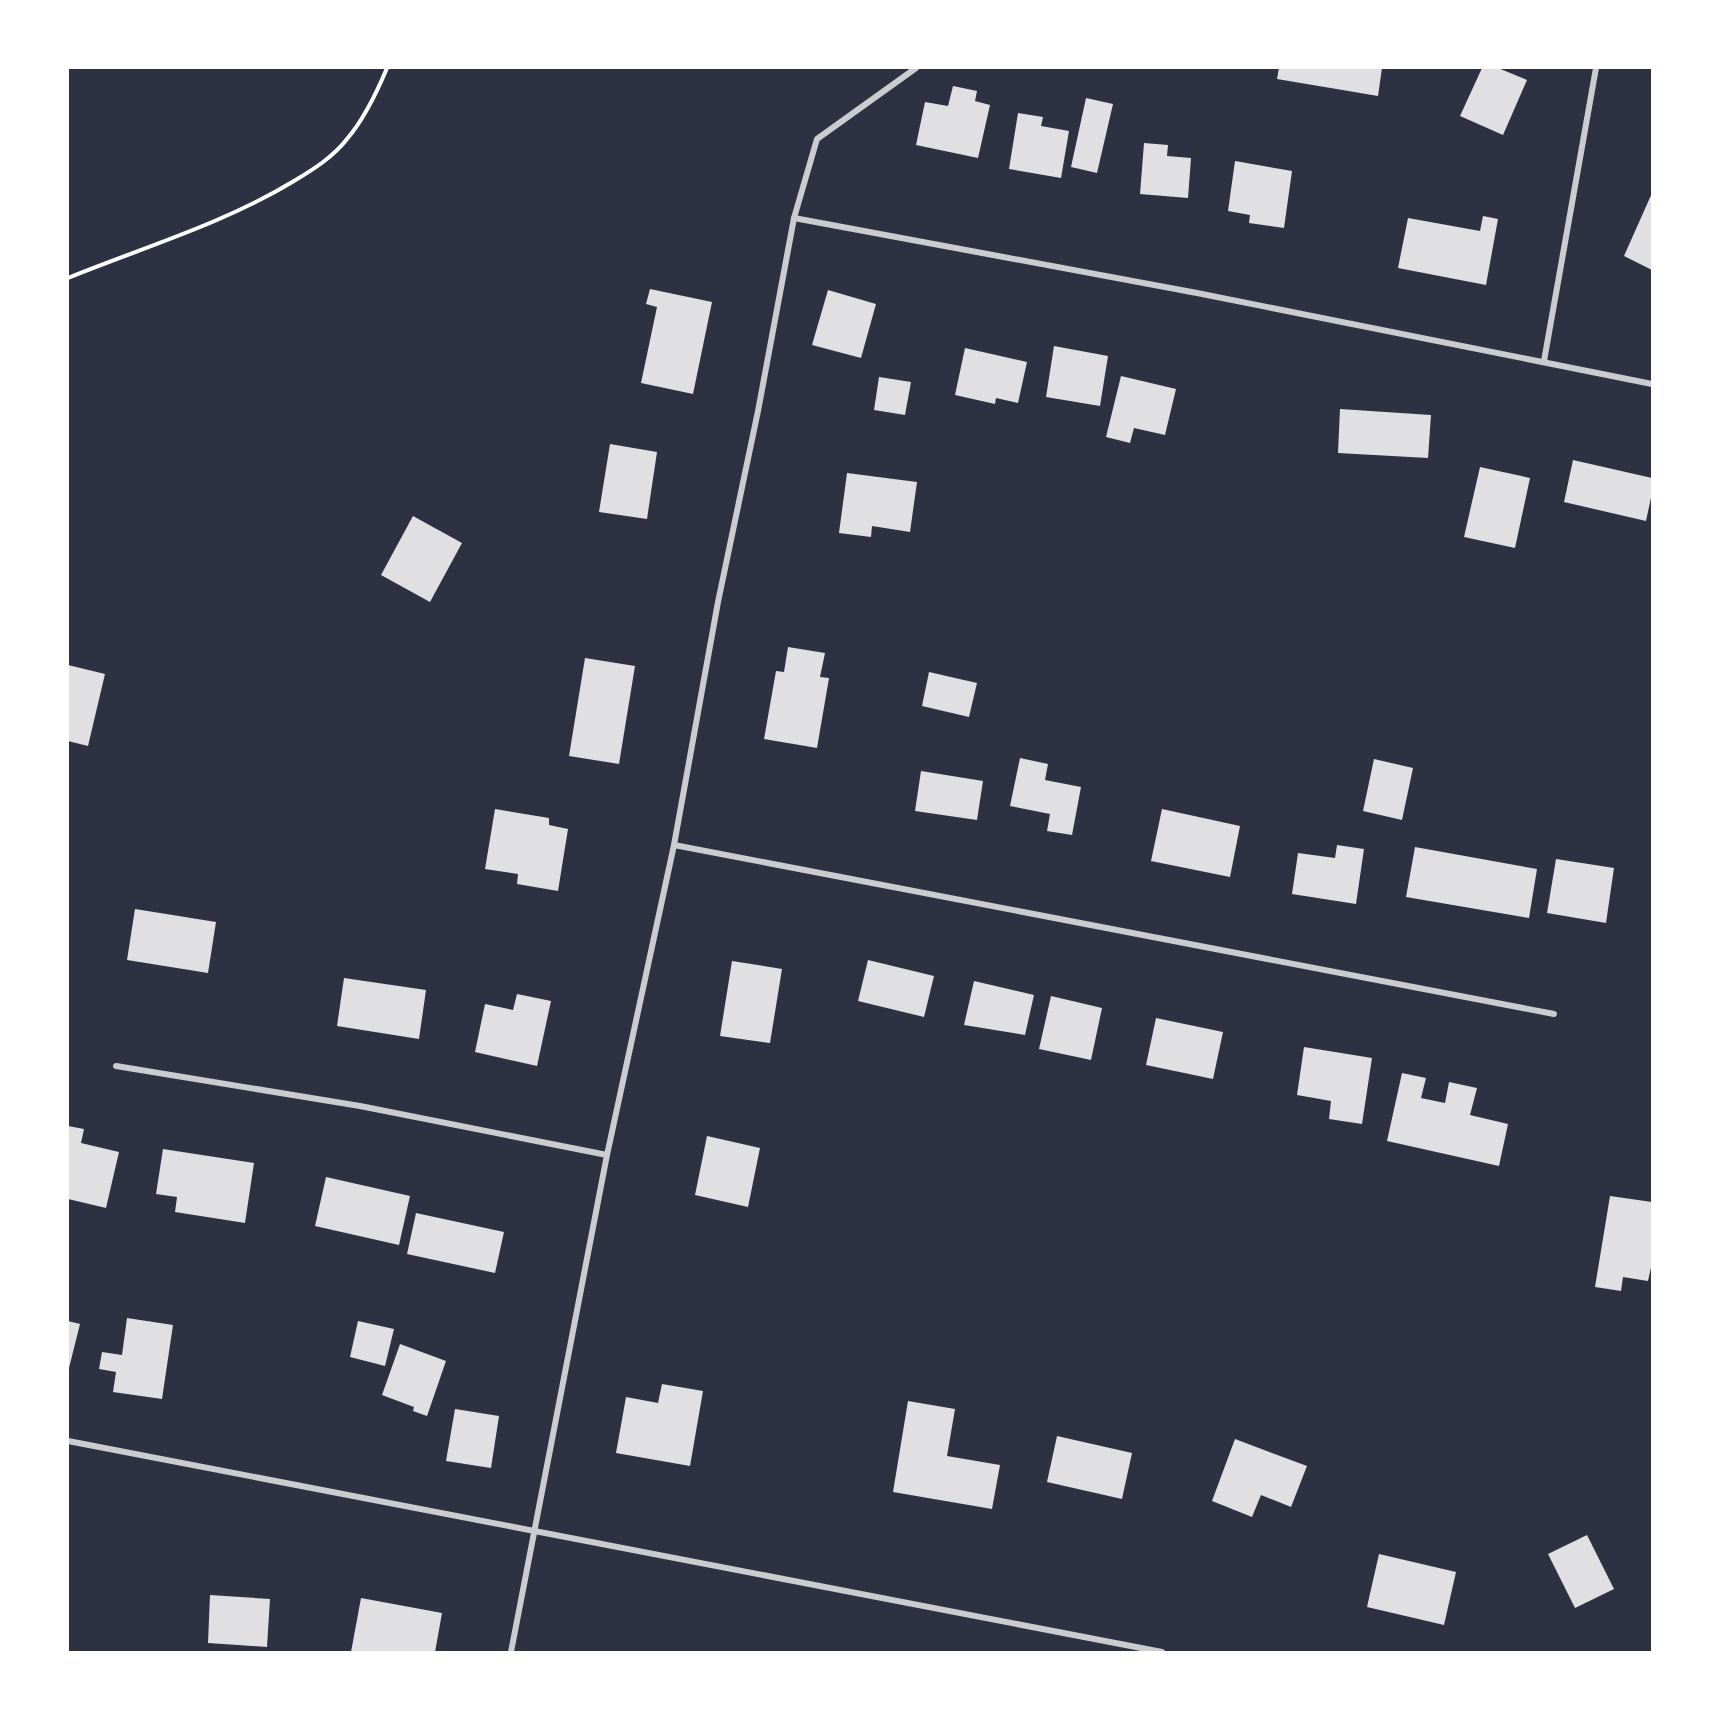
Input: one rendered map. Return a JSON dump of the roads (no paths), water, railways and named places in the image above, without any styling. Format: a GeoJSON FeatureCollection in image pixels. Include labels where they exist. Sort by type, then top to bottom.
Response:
{"type":"FeatureCollection","features":[{"type":"Feature","properties":{"kind":"street"},"geometry":{"type":"LineString","coordinates":[[511,1653],[607,1155],[674,845],[718,602],[758,411],[794,218],[818,139],[916,68]]}},
{"type":"Feature","properties":{"kind":"street"},"geometry":{"type":"LineString","coordinates":[[1544,361],[1596,68]]}},
{"type":"Feature","properties":{"kind":"street"},"geometry":{"type":"LineString","coordinates":[[794,218],[1544,361],[1653,384]]}},
{"type":"Feature","properties":{"kind":"street"},"geometry":{"type":"LineString","coordinates":[[674,845],[1554,1014]]}},
{"type":"Feature","properties":{"kind":"street"},"geometry":{"type":"LineString","coordinates":[[117,1066],[360,1106],[607,1155]]}},
{"type":"Feature","properties":{"kind":"street"},"geometry":{"type":"LineString","coordinates":[[68,1441],[1162,1653]]}}]}
